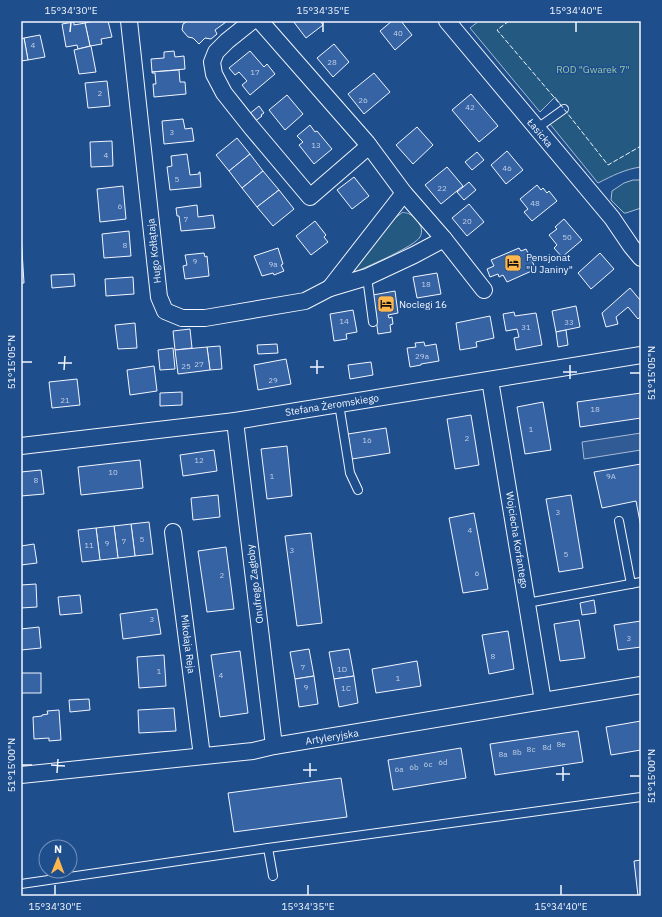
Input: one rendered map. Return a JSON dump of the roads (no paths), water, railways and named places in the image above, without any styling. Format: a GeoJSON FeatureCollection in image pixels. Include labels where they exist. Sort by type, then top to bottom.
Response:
{"type":"FeatureCollection","features":[{"type":"Feature","properties":{"kind":"street","name":"Hugo Kołłątaja"},"geometry":{"type":"LineString","coordinates":[[129,21],[159,297],[165,311],[182,318],[205,318],[305,301],[330,288],[367,277],[444,239]]}},
{"type":"Feature","properties":{"kind":"street"},"geometry":{"type":"LineString","coordinates":[[252,21],[216,52],[212,62],[214,74],[228,99],[310,197],[369,146]]}},
{"type":"Feature","properties":{"kind":"street"},"geometry":{"type":"LineString","coordinates":[[260,21],[369,146],[404,193],[444,239],[484,290]]}},
{"type":"Feature","properties":{"kind":"street","name":"Łasicka"},"geometry":{"type":"LineString","coordinates":[[447,21],[612,218],[636,249]]}},
{"type":"Feature","properties":{"kind":"street","name":"Hugo Kołłątaja"},"geometry":{"type":"LineString","coordinates":[[330,288],[404,193]]}},
{"type":"Feature","properties":{"kind":"street","name":"Stefana Żeromskiego"},"geometry":{"type":"LineString","coordinates":[[21,446],[235,422],[641,355]]}},
{"type":"Feature","properties":{"kind":"street","name":"Wojciecha Korfantego"},"geometry":{"type":"LineString","coordinates":[[490,380],[543,701]]}},
{"type":"Feature","properties":{"kind":"street","name":"Onufrego Zagłoby"},"geometry":{"type":"LineString","coordinates":[[235,422],[274,746]]}},
{"type":"Feature","properties":{"kind":"street","name":"Mikołaja Reja"},"geometry":{"type":"LineString","coordinates":[[173,532],[202,756]]}},
{"type":"Feature","properties":{"kind":"street","name":"Artyleryjska"},"geometry":{"type":"LineString","coordinates":[[21,775],[253,751],[274,746],[641,685]]}},
{"type":"Feature","properties":{"kind":"lane"},"geometry":{"type":"LineString","coordinates":[[536,129],[564,109]]}},
{"type":"Feature","properties":{"kind":"lane"},"geometry":{"type":"LineString","coordinates":[[367,277],[373,322]]}},
{"type":"Feature","properties":{"kind":"lane"},"geometry":{"type":"LineString","coordinates":[[339,404],[350,473],[358,490]]}},
{"type":"Feature","properties":{"kind":"lane"},"geometry":{"type":"LineString","coordinates":[[619,521],[631,584]]}},
{"type":"Feature","properties":{"kind":"lane"},"geometry":{"type":"LineString","coordinates":[[527,603],[641,582]]}},
{"type":"Feature","properties":{"kind":"lane"},"geometry":{"type":"LineString","coordinates":[[21,884],[268,848],[641,797]]}},
{"type":"Feature","properties":{"kind":"lane"},"geometry":{"type":"LineString","coordinates":[[268,848],[273,876]]}},
{"type":"Feature","properties":{"kind":"place","name":"Pensjonat \"U Janiny\""},"geometry":{"type":"Point","coordinates":[513,263]}},
{"type":"Feature","properties":{"kind":"place","name":"Noclegi 16"},"geometry":{"type":"Point","coordinates":[386,304]}},
{"type":"Feature","properties":{"kind":"park label","name":"ROD \"Gwarek 7\""},"geometry":{"type":"Point","coordinates":[593,69]}}]}
